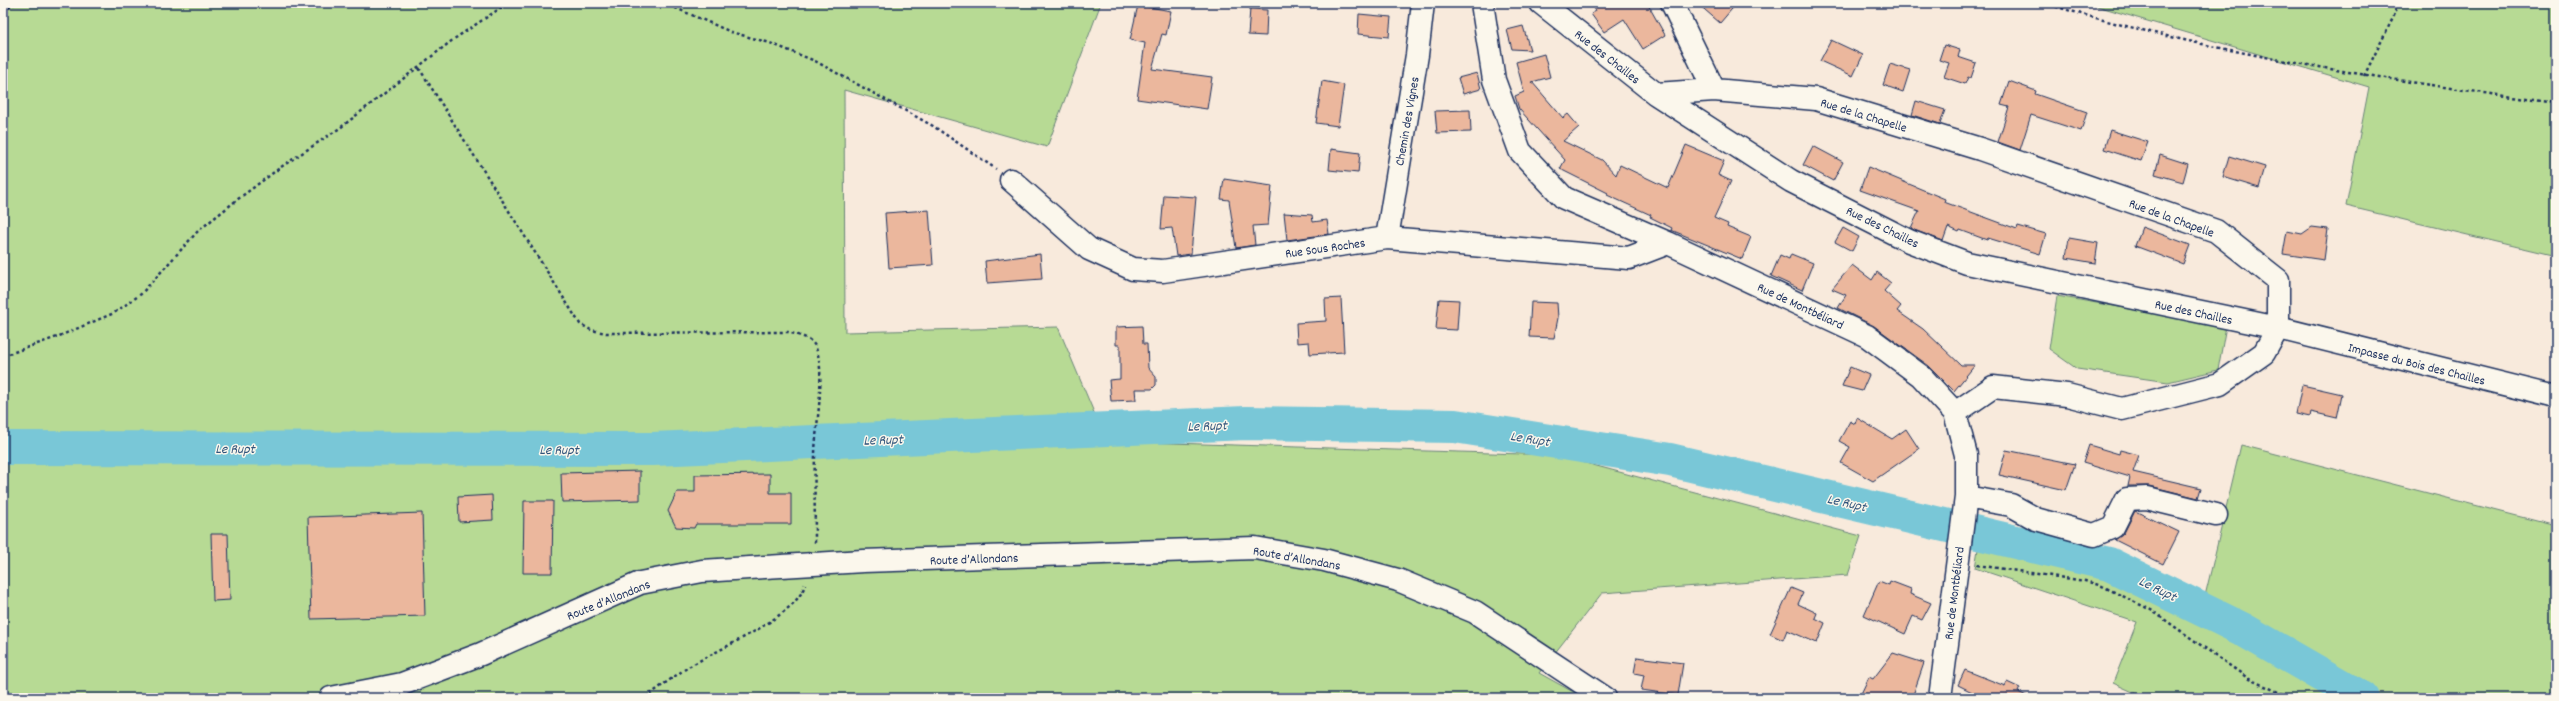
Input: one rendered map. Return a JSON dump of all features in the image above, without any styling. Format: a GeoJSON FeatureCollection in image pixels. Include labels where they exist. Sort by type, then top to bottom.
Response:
{"type":"FeatureCollection","features":[{"type":"Feature","properties":{"kind":"street","name":"Chemin des Vignes"},"geometry":{"type":"LineString","coordinates":[[1387,238],[1417,55],[1423,3]]}},
{"type":"Feature","properties":{"kind":"street","name":"Rue de Montbéliard"},"geometry":{"type":"LineString","coordinates":[[1482,3],[1494,80],[1520,151],[1564,198],[1668,243],[1867,336],[1921,376],[1955,413],[1966,455],[1964,562],[1940,698]]}},
{"type":"Feature","properties":{"kind":"street","name":"Rue des Chailles"},"geometry":{"type":"LineString","coordinates":[[1540,3],[1656,94],[1791,181],[1909,240],[1967,263],[2278,328]]}},
{"type":"Feature","properties":{"kind":"street"},"geometry":{"type":"LineString","coordinates":[[1672,3],[1714,90]]}},
{"type":"Feature","properties":{"kind":"street","name":"Rue de la Chapelle"},"geometry":{"type":"LineString","coordinates":[[1656,94],[1714,90],[1816,99],[1980,149],[2216,231],[2278,280],[2278,328],[2264,353],[2220,384],[2122,409],[2067,395],[1993,387],[1955,413]]}},
{"type":"Feature","properties":{"kind":"street","name":"Rue Sous Roches"},"geometry":{"type":"LineString","coordinates":[[1011,180],[1089,249],[1132,269],[1163,271],[1387,238],[1629,258],[1668,243]]}},
{"type":"Feature","properties":{"kind":"street","name":"Impasse du Bois des Chailles"},"geometry":{"type":"LineString","coordinates":[[2278,328],[2556,397]]}},
{"type":"Feature","properties":{"kind":"street"},"geometry":{"type":"LineString","coordinates":[[1966,497],[2012,505],[2036,519],[2094,535],[2113,527],[2128,499],[2147,498],[2216,514]]}},
{"type":"Feature","properties":{"kind":"street","name":"Route d’Allondans"},"geometry":{"type":"LineString","coordinates":[[331,698],[402,684],[481,654],[640,583],[702,571],[812,564],[1255,548],[1324,560],[1398,580],[1475,612],[1605,698]]}},
{"type":"Feature","properties":{"kind":"path"},"geometry":{"type":"LineString","coordinates":[[3,11],[16,3]]}},
{"type":"Feature","properties":{"kind":"path"},"geometry":{"type":"LineString","coordinates":[[3,356],[57,337],[114,313],[141,294],[198,231],[281,167],[340,128],[419,68],[454,39],[508,3]]}},
{"type":"Feature","properties":{"kind":"path"},"geometry":{"type":"LineString","coordinates":[[664,3],[731,32],[770,43],[815,60],[933,126],[1011,180]]}},
{"type":"Feature","properties":{"kind":"path"},"geometry":{"type":"LineString","coordinates":[[2044,3],[2108,22],[2189,42],[2364,76],[2556,103]]}},
{"type":"Feature","properties":{"kind":"path"},"geometry":{"type":"LineString","coordinates":[[2364,76],[2387,30],[2397,3]]}},
{"type":"Feature","properties":{"kind":"path"},"geometry":{"type":"LineString","coordinates":[[419,68],[580,324],[592,330],[606,333],[788,332],[808,338],[816,348],[820,398],[816,434],[812,564],[805,587],[789,608],[754,632],[688,667],[645,698]]}},
{"type":"Feature","properties":{"kind":"path"},"geometry":{"type":"LineString","coordinates":[[1964,562],[2069,578],[2102,586],[2151,610],[2249,679],[2292,698]]}},
{"type":"Feature","properties":{"kind":"green space"},"geometry":{"type":"Polygon","coordinates":[[[3,3],[1101,3],[1047,147],[844,90],[845,332],[1058,327],[1106,441],[1555,455],[1861,536],[1848,575],[1602,593],[1539,673],[1584,698],[3,698],[3,3]]]}},
{"type":"Feature","properties":{"kind":"green space"},"geometry":{"type":"Polygon","coordinates":[[[2087,3],[2556,3],[2556,256],[2346,206],[2369,87],[2087,3]]]}},
{"type":"Feature","properties":{"kind":"green space"},"geometry":{"type":"Polygon","coordinates":[[[2057,296],[2226,326],[2218,370],[2168,382],[2077,369],[2049,349],[2057,296]]]}},
{"type":"Feature","properties":{"kind":"green space"},"geometry":{"type":"Polygon","coordinates":[[[2241,445],[2556,526],[2556,698],[2355,698],[2200,617],[2241,445]]]}},
{"type":"Feature","properties":{"kind":"green space"},"geometry":{"type":"Polygon","coordinates":[[[1978,549],[2077,566],[2112,579],[2157,600],[2334,698],[2146,698],[2113,683],[2137,622],[1975,568],[1978,549]]]}},
{"type":"Feature","properties":{"kind":"building"},"geometry":{"type":"Polygon","coordinates":[[[1591,3],[1647,3],[1665,35],[1643,49],[1624,19],[1604,32],[1591,14],[1596,11],[1591,3]]]}},
{"type":"Feature","properties":{"kind":"building"},"geometry":{"type":"Polygon","coordinates":[[[1697,3],[1737,3],[1720,23],[1697,3]]]}},
{"type":"Feature","properties":{"kind":"building"},"geometry":{"type":"Polygon","coordinates":[[[1138,5],[1171,11],[1166,35],[1162,34],[1152,69],[1212,77],[1207,109],[1137,99],[1145,43],[1130,40],[1138,5]]]}},
{"type":"Feature","properties":{"kind":"building"},"geometry":{"type":"Polygon","coordinates":[[[1250,9],[1267,10],[1266,36],[1248,35],[1250,9]]]}},
{"type":"Feature","properties":{"kind":"building"},"geometry":{"type":"Polygon","coordinates":[[[1359,14],[1391,17],[1389,37],[1358,34],[1359,14]]]}},
{"type":"Feature","properties":{"kind":"building"},"geometry":{"type":"Polygon","coordinates":[[[1523,26],[1530,50],[1512,49],[1507,30],[1523,26]]]}},
{"type":"Feature","properties":{"kind":"building"},"geometry":{"type":"Polygon","coordinates":[[[1831,40],[1863,55],[1853,76],[1820,61],[1831,40]]]}},
{"type":"Feature","properties":{"kind":"building"},"geometry":{"type":"Polygon","coordinates":[[[1944,45],[1960,50],[1958,57],[1976,63],[1971,78],[1968,77],[1965,84],[1944,77],[1949,63],[1939,60],[1944,45]]]}},
{"type":"Feature","properties":{"kind":"building"},"geometry":{"type":"Polygon","coordinates":[[[1544,54],[1550,77],[1532,82],[1563,118],[1568,114],[1579,127],[1563,141],[1602,160],[1616,175],[1620,165],[1668,188],[1686,145],[1724,161],[1718,175],[1731,181],[1714,218],[1728,224],[1727,227],[1751,237],[1742,259],[1671,230],[1672,228],[1650,217],[1651,215],[1607,195],[1608,193],[1560,169],[1565,160],[1519,109],[1515,96],[1524,92],[1516,62],[1544,54]]]}},
{"type":"Feature","properties":{"kind":"building"},"geometry":{"type":"Polygon","coordinates":[[[1890,64],[1910,70],[1903,92],[1883,85],[1890,64]]]}},
{"type":"Feature","properties":{"kind":"building"},"geometry":{"type":"Polygon","coordinates":[[[1477,73],[1481,89],[1463,94],[1458,78],[1477,73]]]}},
{"type":"Feature","properties":{"kind":"building"},"geometry":{"type":"Polygon","coordinates":[[[1322,81],[1344,85],[1338,126],[1316,123],[1322,81]]]}},
{"type":"Feature","properties":{"kind":"building"},"geometry":{"type":"Polygon","coordinates":[[[2009,81],[2036,91],[2035,94],[2087,112],[2081,131],[2031,115],[2020,150],[1998,142],[2009,107],[2001,105],[2009,81]]]}},
{"type":"Feature","properties":{"kind":"building"},"geometry":{"type":"Polygon","coordinates":[[[1916,101],[1945,110],[1940,124],[1912,115],[1916,101]]]}},
{"type":"Feature","properties":{"kind":"building"},"geometry":{"type":"Polygon","coordinates":[[[1470,110],[1471,132],[1437,133],[1435,111],[1470,110]]]}},
{"type":"Feature","properties":{"kind":"building"},"geometry":{"type":"Polygon","coordinates":[[[2110,130],[2148,142],[2141,161],[2104,149],[2110,130]]]}},
{"type":"Feature","properties":{"kind":"building"},"geometry":{"type":"Polygon","coordinates":[[[1813,146],[1843,162],[1833,181],[1803,165],[1813,146]]]}},
{"type":"Feature","properties":{"kind":"building"},"geometry":{"type":"Polygon","coordinates":[[[1331,149],[1360,153],[1358,173],[1329,170],[1331,149]]]}},
{"type":"Feature","properties":{"kind":"building"},"geometry":{"type":"Polygon","coordinates":[[[2160,155],[2188,164],[2183,182],[2155,174],[2160,155]]]}},
{"type":"Feature","properties":{"kind":"building"},"geometry":{"type":"Polygon","coordinates":[[[2229,156],[2265,167],[2259,188],[2223,177],[2229,156]]]}},
{"type":"Feature","properties":{"kind":"building"},"geometry":{"type":"Polygon","coordinates":[[[1868,167],[1945,199],[1944,202],[2017,229],[2018,226],[2046,234],[2040,254],[1988,238],[1987,240],[1960,230],[1959,232],[1948,227],[1943,241],[1914,230],[1911,228],[1919,211],[1860,190],[1868,167]]]}},
{"type":"Feature","properties":{"kind":"building"},"geometry":{"type":"Polygon","coordinates":[[[1224,179],[1272,186],[1268,225],[1253,226],[1255,245],[1236,248],[1229,200],[1221,199],[1224,179]]]}},
{"type":"Feature","properties":{"kind":"building"},"geometry":{"type":"Polygon","coordinates":[[[1164,195],[1196,197],[1191,254],[1176,256],[1172,228],[1161,229],[1164,195]]]}},
{"type":"Feature","properties":{"kind":"building"},"geometry":{"type":"Polygon","coordinates":[[[929,210],[933,265],[889,268],[885,213],[929,210]]]}},
{"type":"Feature","properties":{"kind":"building"},"geometry":{"type":"Polygon","coordinates":[[[1284,213],[1312,215],[1313,222],[1327,220],[1329,234],[1287,240],[1284,213]]]}},
{"type":"Feature","properties":{"kind":"building"},"geometry":{"type":"Polygon","coordinates":[[[2142,227],[2190,245],[2183,264],[2135,246],[2142,227]]]}},
{"type":"Feature","properties":{"kind":"building"},"geometry":{"type":"Polygon","coordinates":[[[2312,227],[2328,229],[2324,260],[2283,254],[2287,231],[2302,234],[2312,227]]]}},
{"type":"Feature","properties":{"kind":"building"},"geometry":{"type":"Polygon","coordinates":[[[1843,228],[1859,237],[1852,251],[1835,242],[1843,228]]]}},
{"type":"Feature","properties":{"kind":"building"},"geometry":{"type":"Polygon","coordinates":[[[2069,238],[2098,243],[2095,263],[2066,258],[2069,238]]]}},
{"type":"Feature","properties":{"kind":"building"},"geometry":{"type":"Polygon","coordinates":[[[1040,254],[1042,279],[987,283],[985,261],[1040,254]]]}},
{"type":"Feature","properties":{"kind":"building"},"geometry":{"type":"Polygon","coordinates":[[[1791,254],[1813,263],[1802,290],[1771,276],[1780,255],[1789,259],[1791,254]]]}},
{"type":"Feature","properties":{"kind":"building"},"geometry":{"type":"Polygon","coordinates":[[[1852,265],[1872,280],[1877,272],[1891,283],[1884,291],[1901,306],[1897,311],[1923,329],[1961,365],[1975,365],[1954,391],[1929,366],[1874,326],[1838,308],[1846,295],[1832,289],[1852,265]]]}},
{"type":"Feature","properties":{"kind":"building"},"geometry":{"type":"Polygon","coordinates":[[[1341,298],[1344,352],[1310,354],[1309,342],[1297,343],[1296,323],[1326,321],[1325,299],[1341,298]]]}},
{"type":"Feature","properties":{"kind":"building"},"geometry":{"type":"Polygon","coordinates":[[[1439,299],[1459,300],[1457,330],[1436,329],[1439,299]]]}},
{"type":"Feature","properties":{"kind":"building"},"geometry":{"type":"Polygon","coordinates":[[[1531,302],[1557,303],[1558,318],[1554,338],[1529,337],[1531,302]]]}},
{"type":"Feature","properties":{"kind":"building"},"geometry":{"type":"Polygon","coordinates":[[[1142,326],[1143,344],[1147,344],[1148,368],[1156,377],[1156,385],[1152,389],[1135,389],[1136,400],[1111,401],[1109,380],[1120,379],[1120,345],[1116,345],[1116,327],[1142,326]]]}},
{"type":"Feature","properties":{"kind":"building"},"geometry":{"type":"Polygon","coordinates":[[[1850,367],[1869,375],[1862,391],[1842,386],[1850,367]]]}},
{"type":"Feature","properties":{"kind":"building"},"geometry":{"type":"Polygon","coordinates":[[[2302,385],[2342,394],[2337,418],[2311,412],[2310,417],[2296,414],[2302,385]]]}},
{"type":"Feature","properties":{"kind":"building"},"geometry":{"type":"Polygon","coordinates":[[[1857,418],[1892,439],[1906,429],[1919,449],[1873,481],[1841,463],[1850,447],[1839,441],[1850,421],[1855,424],[1857,418]]]}},
{"type":"Feature","properties":{"kind":"building"},"geometry":{"type":"Polygon","coordinates":[[[2089,445],[2119,454],[2120,450],[2139,455],[2133,472],[2201,488],[2198,498],[2150,486],[2128,486],[2130,477],[2083,463],[2089,445]]]}},
{"type":"Feature","properties":{"kind":"building"},"geometry":{"type":"Polygon","coordinates":[[[2006,450],[2075,464],[2066,490],[1999,475],[2006,450]]]}},
{"type":"Feature","properties":{"kind":"building"},"geometry":{"type":"Polygon","coordinates":[[[640,471],[640,500],[562,502],[561,473],[640,471]]]}},
{"type":"Feature","properties":{"kind":"building"},"geometry":{"type":"Polygon","coordinates":[[[770,474],[770,493],[791,493],[791,524],[696,524],[694,528],[676,527],[668,511],[677,492],[695,492],[695,475],[770,474]]]}},
{"type":"Feature","properties":{"kind":"building"},"geometry":{"type":"Polygon","coordinates":[[[492,495],[493,520],[459,522],[458,497],[492,495]]]}},
{"type":"Feature","properties":{"kind":"building"},"geometry":{"type":"Polygon","coordinates":[[[524,501],[553,501],[552,573],[523,573],[524,501]]]}},
{"type":"Feature","properties":{"kind":"building"},"geometry":{"type":"Polygon","coordinates":[[[2135,511],[2179,532],[2163,564],[2115,540],[2124,533],[2135,511]]]}},
{"type":"Feature","properties":{"kind":"building"},"geometry":{"type":"Polygon","coordinates":[[[422,513],[425,616],[311,619],[308,517],[422,513]]]}},
{"type":"Feature","properties":{"kind":"building"},"geometry":{"type":"Polygon","coordinates":[[[211,534],[228,534],[230,600],[213,601],[211,534]]]}},
{"type":"Feature","properties":{"kind":"building"},"geometry":{"type":"Polygon","coordinates":[[[1879,581],[1889,585],[1890,581],[1911,589],[1910,594],[1931,603],[1922,620],[1913,616],[1905,634],[1864,615],[1879,581]]]}},
{"type":"Feature","properties":{"kind":"building"},"geometry":{"type":"Polygon","coordinates":[[[1791,588],[1803,593],[1798,604],[1817,613],[1815,618],[1825,623],[1817,643],[1787,630],[1783,640],[1770,634],[1791,588]]]}},
{"type":"Feature","properties":{"kind":"building"},"geometry":{"type":"Polygon","coordinates":[[[1893,653],[1924,663],[1912,698],[1859,698],[1869,677],[1873,679],[1893,653]]]}},
{"type":"Feature","properties":{"kind":"building"},"geometry":{"type":"Polygon","coordinates":[[[1637,657],[1683,663],[1678,695],[1641,690],[1644,675],[1634,673],[1637,657]]]}},
{"type":"Feature","properties":{"kind":"building"},"geometry":{"type":"Polygon","coordinates":[[[1965,670],[2005,686],[2007,682],[2020,688],[2018,692],[2031,698],[1970,698],[1972,692],[1958,685],[1965,670]]]}},
{"type":"Feature","properties":{"kind":"waterway","name":"Le Rupt"},"geometry":{"type":"LineString","coordinates":[[3,448],[653,449],[1246,423],[1455,426],[1670,460],[2109,564],[2242,629],[2362,698]]}}]}
